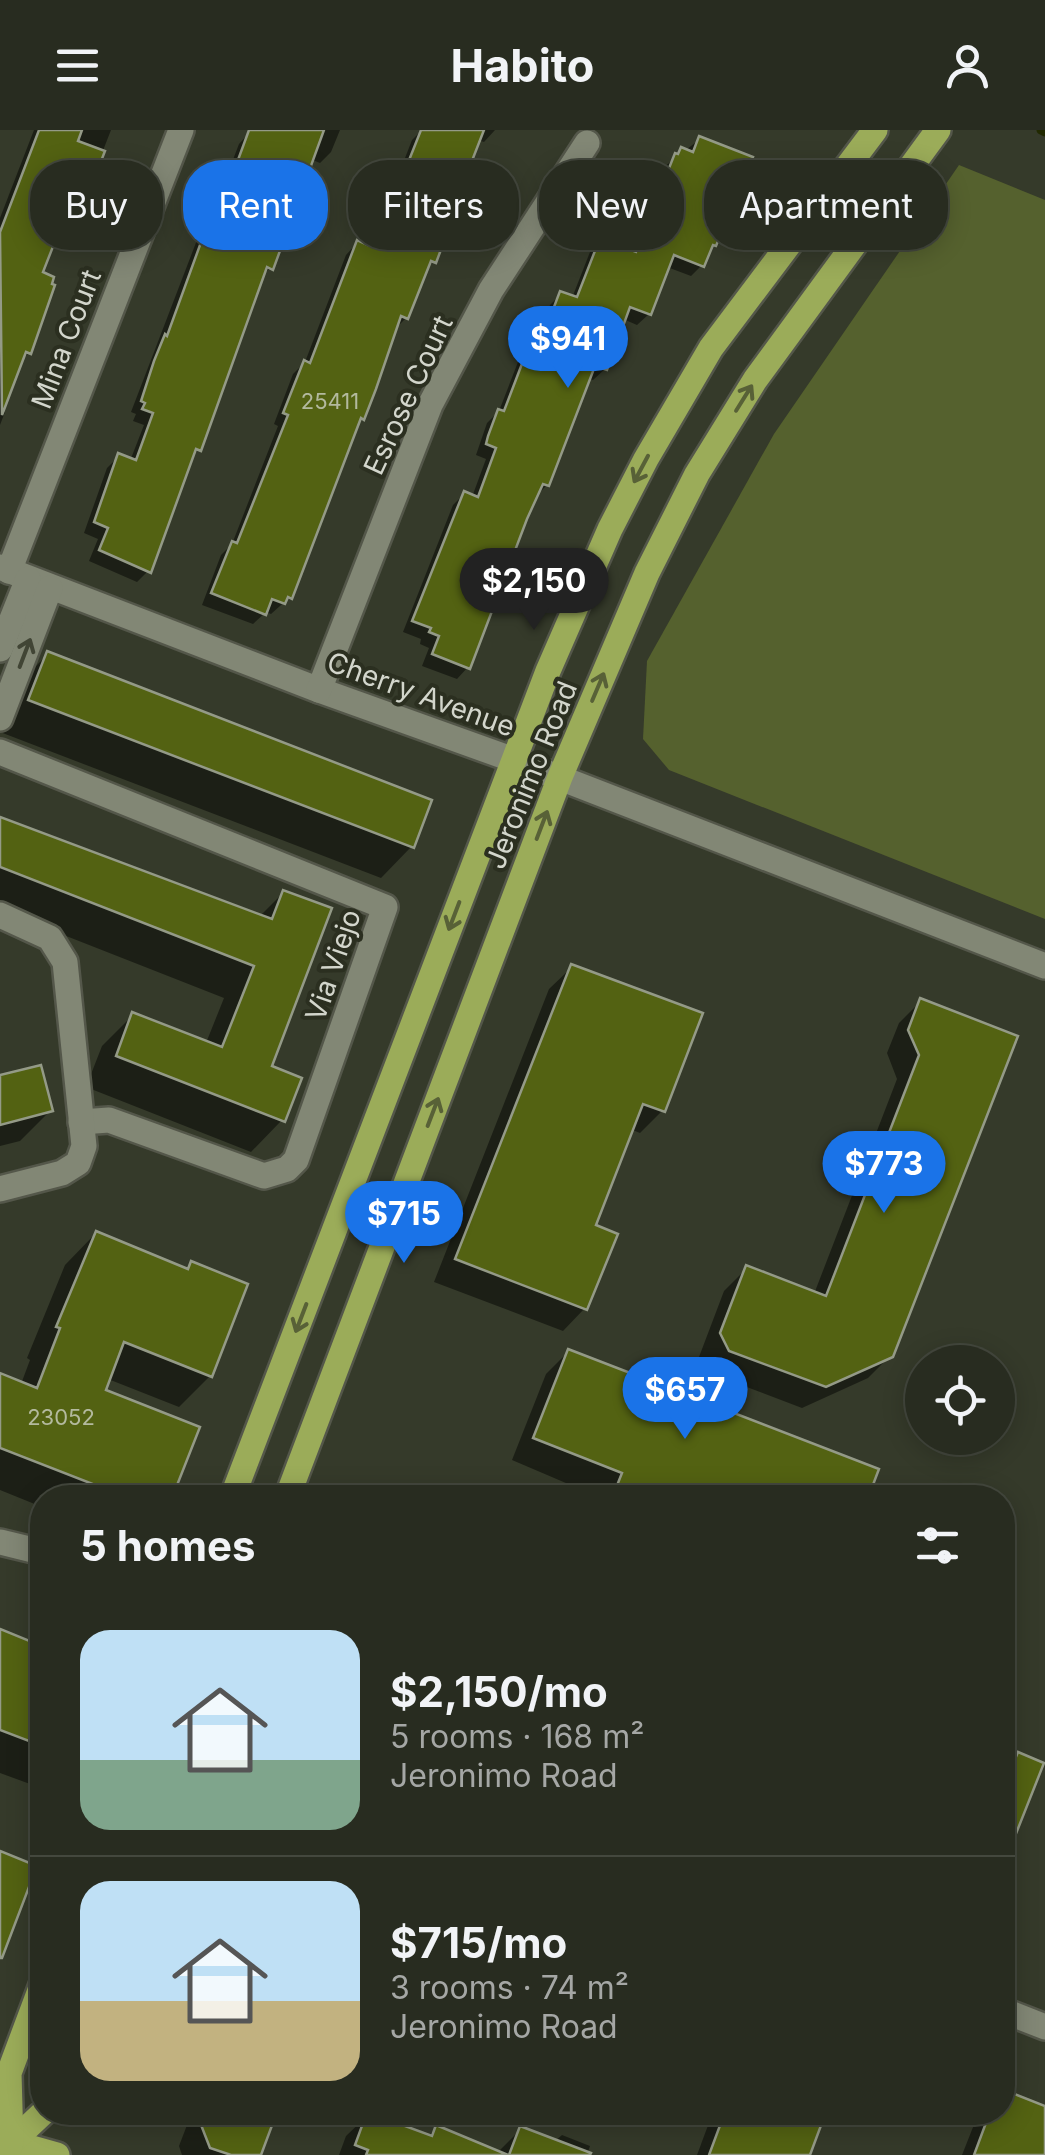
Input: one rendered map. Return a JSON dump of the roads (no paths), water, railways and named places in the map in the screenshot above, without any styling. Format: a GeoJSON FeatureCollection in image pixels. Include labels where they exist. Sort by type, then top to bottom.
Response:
{"type":"FeatureCollection","features":[{"type":"Feature","properties":{"kind":"main road","name":"Jeronimo Road"},"geometry":{"type":"LineString","coordinates":[[237,1485],[579,600],[646,458],[711,348],[874,130]]}},
{"type":"Feature","properties":{"kind":"main road","name":"Jeronimo Road"},"geometry":{"type":"LineString","coordinates":[[291,1485],[560,777],[647,573],[697,474],[755,380],[933,138]]}},
{"type":"Feature","properties":{"kind":"main road"},"geometry":{"type":"LineString","coordinates":[[6,2146],[9,2073],[30,2017]]}},
{"type":"Feature","properties":{"kind":"main road"},"geometry":{"type":"LineString","coordinates":[[6,2146],[30,2125]]}},
{"type":"Feature","properties":{"kind":"main road"},"geometry":{"type":"LineString","coordinates":[[6,2146],[57,2155]]}},
{"type":"Feature","properties":{"kind":"street","name":"Mina Court"},"geometry":{"type":"LineString","coordinates":[[22,576],[181,130]]}},
{"type":"Feature","properties":{"kind":"street","name":"Esrose Court"},"geometry":{"type":"LineString","coordinates":[[319,690],[430,405],[491,290],[587,143]]}},
{"type":"Feature","properties":{"kind":"street"},"geometry":{"type":"LineString","coordinates":[[0,649],[22,576]]}},
{"type":"Feature","properties":{"kind":"street"},"geometry":{"type":"LineString","coordinates":[[0,718],[22,576]]}},
{"type":"Feature","properties":{"kind":"street","name":"Cherry Avenue"},"geometry":{"type":"LineString","coordinates":[[22,576],[560,777],[1045,966]]}},
{"type":"Feature","properties":{"kind":"street","name":"Via Viejo"},"geometry":{"type":"LineString","coordinates":[[0,752],[385,907],[296,1160],[287,1169],[264,1176],[109,1120],[82,1122]]}},
{"type":"Feature","properties":{"kind":"street"},"geometry":{"type":"LineString","coordinates":[[0,916],[50,938],[65,962],[84,1146],[78,1163],[62,1173],[0,1190]]}},
{"type":"Feature","properties":{"kind":"street"},"geometry":{"type":"LineString","coordinates":[[0,1542],[30,1550]]}},
{"type":"Feature","properties":{"kind":"street"},"geometry":{"type":"LineString","coordinates":[[1015,2015],[1045,2026]]}},
{"type":"Feature","properties":{"kind":"waterway"},"geometry":{"type":"LineString","coordinates":[[1041,130],[1045,132]]}}]}
